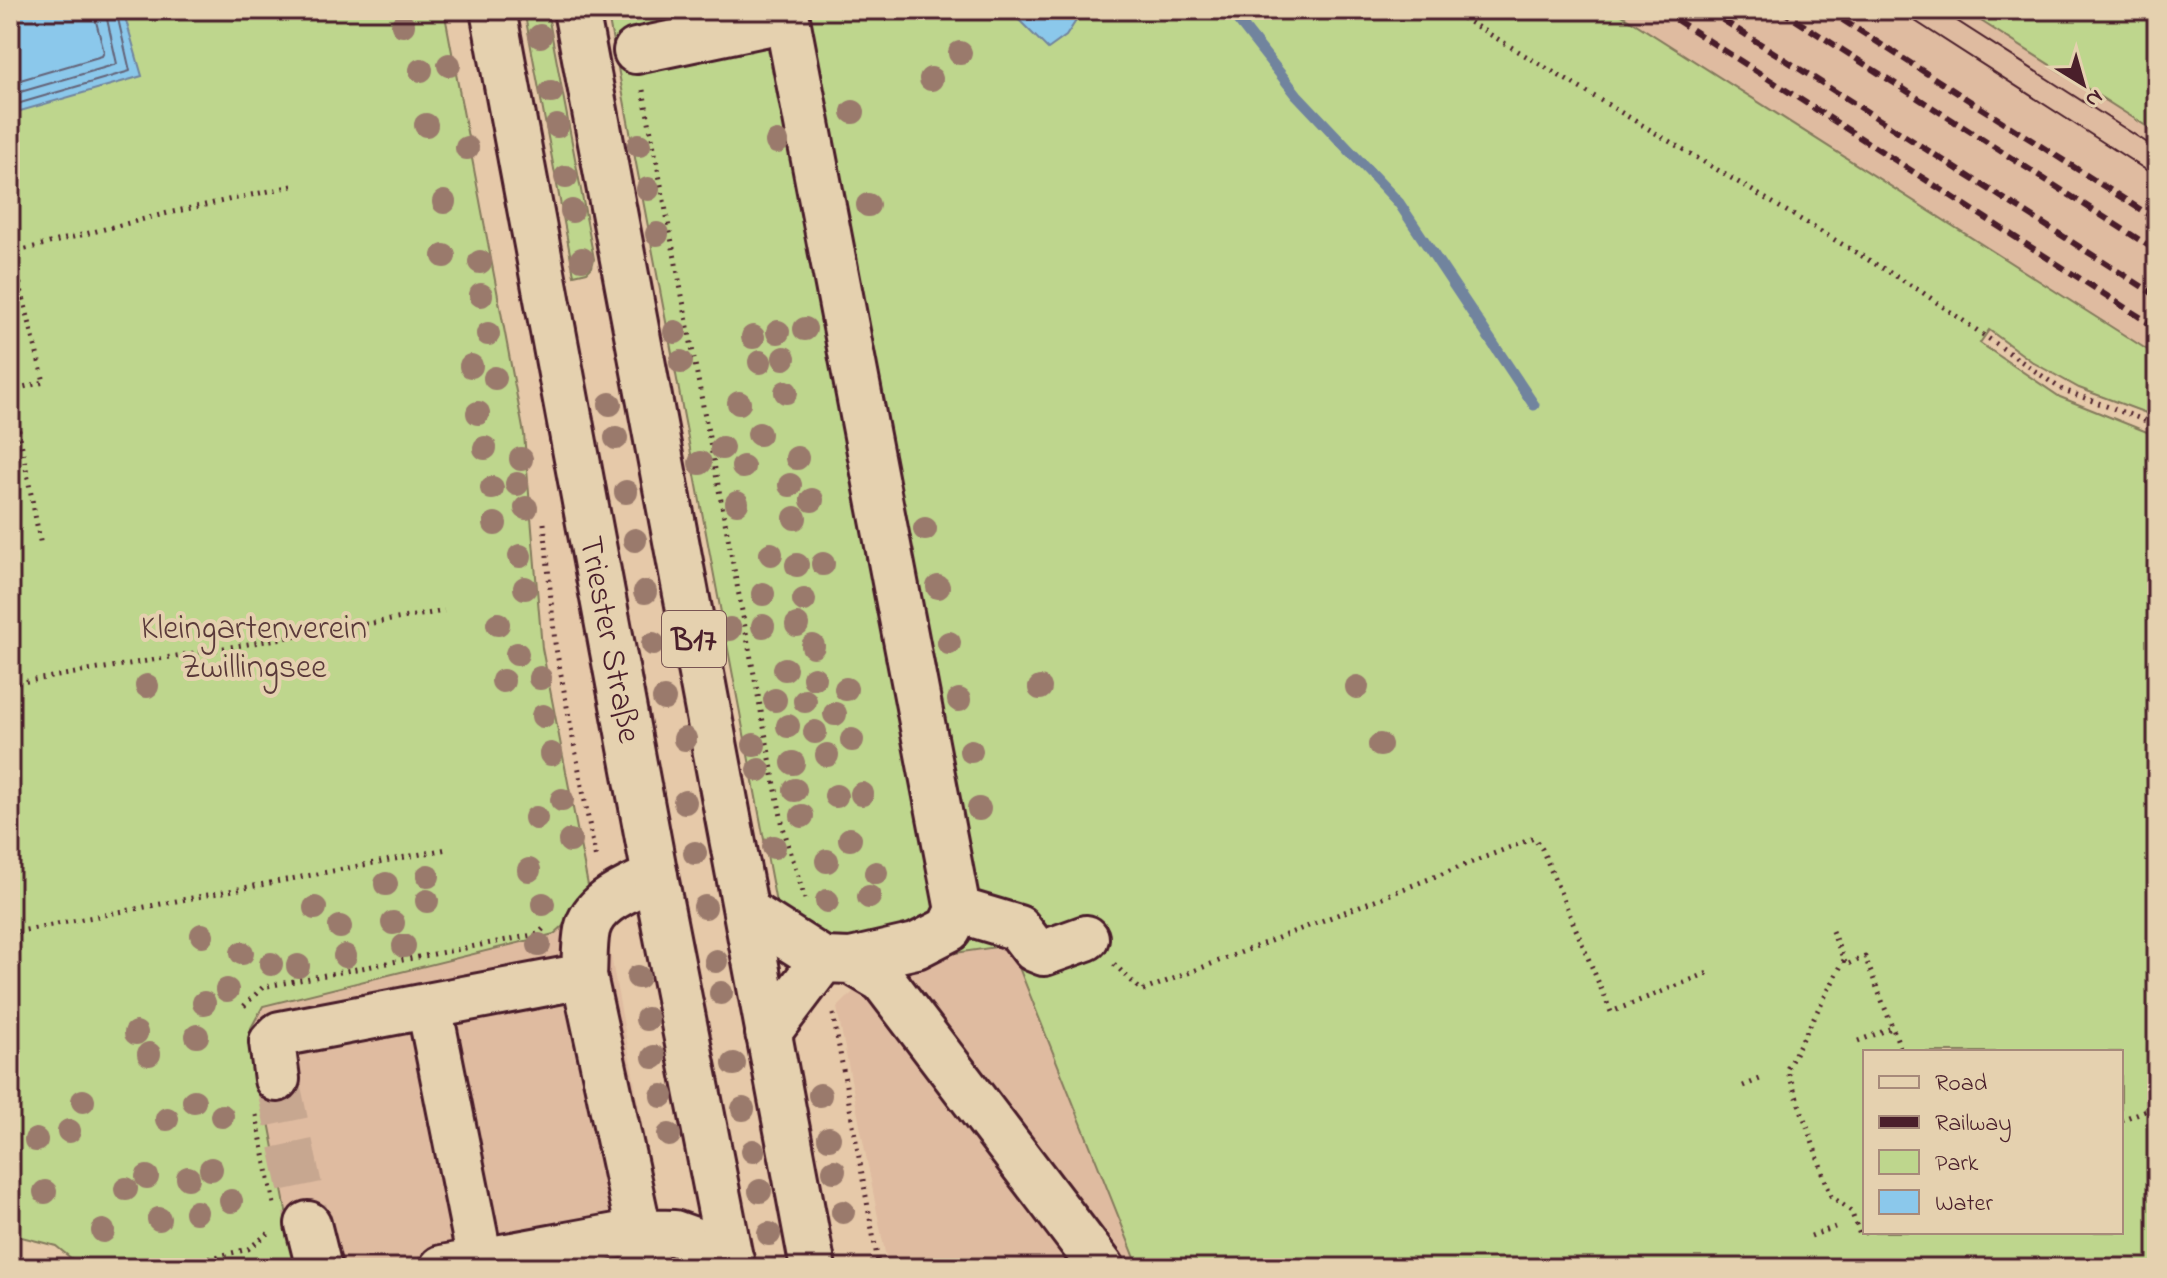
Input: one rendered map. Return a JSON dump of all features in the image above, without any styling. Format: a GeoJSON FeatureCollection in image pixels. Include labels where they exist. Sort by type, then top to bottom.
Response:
{"type":"FeatureCollection","features":[{"type":"Feature","properties":{"kind":"main road","name":"Triester Straße"},"geometry":{"type":"LineString","coordinates":[[493,10],[731,1264]]}},
{"type":"Feature","properties":{"kind":"main road","name":"B17"},"geometry":{"type":"LineString","coordinates":[[576,10],[813,1268]]}},
{"type":"Feature","properties":{"kind":"main road"},"geometry":{"type":"LineString","coordinates":[[636,51],[787,19],[958,910],[949,929],[916,946],[837,961],[768,1033]]}},
{"type":"Feature","properties":{"kind":"main road"},"geometry":{"type":"LineString","coordinates":[[642,1250],[584,976],[587,931],[593,916],[608,900],[655,876]]}},
{"type":"Feature","properties":{"kind":"main road"},"geometry":{"type":"LineString","coordinates":[[958,910],[1018,928],[1034,949],[1044,953],[1086,938]]}},
{"type":"Feature","properties":{"kind":"main road"},"geometry":{"type":"LineString","coordinates":[[746,911],[837,961],[883,980],[1102,1268]]}},
{"type":"Feature","properties":{"kind":"main road"},"geometry":{"type":"LineString","coordinates":[[265,1091],[272,1042],[280,1034],[584,976]]}},
{"type":"Feature","properties":{"kind":"main road"},"geometry":{"type":"LineString","coordinates":[[429,1006],[461,1264],[642,1250],[674,1233],[705,1244],[731,1264]]}},
{"type":"Feature","properties":{"kind":"main road"},"geometry":{"type":"LineString","coordinates":[[284,1224],[319,1268]]}},
{"type":"Feature","properties":{"kind":"path"},"geometry":{"type":"LineString","coordinates":[[1449,10],[1919,290],[2061,389],[2157,425]]}},
{"type":"Feature","properties":{"kind":"path"},"geometry":{"type":"LineString","coordinates":[[636,51],[783,827],[806,901]]}},
{"type":"Feature","properties":{"kind":"path"},"geometry":{"type":"LineString","coordinates":[[41,546],[11,390],[44,382],[11,252],[297,185]]}},
{"type":"Feature","properties":{"kind":"path"},"geometry":{"type":"LineString","coordinates":[[543,517],[555,643],[596,858],[593,869]]}},
{"type":"Feature","properties":{"kind":"path"},"geometry":{"type":"LineString","coordinates":[[10,684],[444,611]]}},
{"type":"Feature","properties":{"kind":"path"},"geometry":{"type":"LineString","coordinates":[[1086,938],[1142,991],[1534,838],[1542,849],[1611,1012],[1708,973]]}},
{"type":"Feature","properties":{"kind":"path"},"geometry":{"type":"LineString","coordinates":[[10,933],[447,849]]}},
{"type":"Feature","properties":{"kind":"path"},"geometry":{"type":"LineString","coordinates":[[236,1015],[263,987],[538,934],[547,925]]}},
{"type":"Feature","properties":{"kind":"path"},"geometry":{"type":"LineString","coordinates":[[1832,931],[1846,965],[1865,957],[1901,1050]]}},
{"type":"Feature","properties":{"kind":"path"},"geometry":{"type":"LineString","coordinates":[[1844,960],[1787,1069],[1831,1196],[1851,1211],[1852,1220],[1860,1235],[1863,1234]]}},
{"type":"Feature","properties":{"kind":"path"},"geometry":{"type":"LineString","coordinates":[[837,961],[879,1268]]}},
{"type":"Feature","properties":{"kind":"path"},"geometry":{"type":"LineString","coordinates":[[1858,1041],[1892,1028]]}},
{"type":"Feature","properties":{"kind":"path"},"geometry":{"type":"LineString","coordinates":[[1743,1086],[1760,1079]]}},
{"type":"Feature","properties":{"kind":"path"},"geometry":{"type":"LineString","coordinates":[[170,1268],[248,1249],[284,1224],[274,1204],[265,1091]]}},
{"type":"Feature","properties":{"kind":"path"},"geometry":{"type":"LineString","coordinates":[[2123,1119],[2157,1106]]}},
{"type":"Feature","properties":{"kind":"path"},"geometry":{"type":"LineString","coordinates":[[1811,1236],[1835,1227]]}},
{"type":"Feature","properties":{"kind":"path"},"geometry":{"type":"LineString","coordinates":[[10,1260],[25,1268]]}},
{"type":"Feature","properties":{"kind":"shaded area"},"geometry":{"type":"Polygon","coordinates":[[[1614,10],[1965,10],[2157,133],[2157,356],[1614,10]]]}},
{"type":"Feature","properties":{"kind":"shaded area"},"geometry":{"type":"Polygon","coordinates":[[[591,901],[608,940],[669,1268],[297,1268],[251,1028],[263,1005],[554,934],[591,901]]]}},
{"type":"Feature","properties":{"kind":"shaded area"},"geometry":{"type":"Polygon","coordinates":[[[1010,945],[1139,1268],[888,1268],[837,1008],[862,983],[912,961],[1010,945]]]}},
{"type":"Feature","properties":{"kind":"green space","name":"Kleingartenverein Zwillingsee"},"geometry":{"type":"Polygon","coordinates":[[[10,10],[444,10],[524,434],[542,648],[591,901],[554,934],[263,1006],[251,1028],[297,1268],[83,1268],[56,1246],[10,1234],[10,10]]]}},
{"type":"Feature","properties":{"kind":"green space"},"geometry":{"type":"Polygon","coordinates":[[[524,10],[547,10],[594,259],[587,272],[574,275],[524,10]]]}},
{"type":"Feature","properties":{"kind":"green space"},"geometry":{"type":"Polygon","coordinates":[[[607,10],[634,10],[635,15],[667,10],[1614,10],[2157,356],[2157,417],[2079,388],[2034,363],[1989,330],[1980,343],[2060,397],[2157,436],[2157,1268],[1139,1268],[1010,945],[790,977],[607,10]]]}},
{"type":"Feature","properties":{"kind":"green space"},"geometry":{"type":"Polygon","coordinates":[[[1965,10],[2157,10],[2157,133],[1981,21],[1965,10]]]}},
{"type":"Feature","properties":{"kind":"water"},"geometry":{"type":"Polygon","coordinates":[[[10,10],[123,10],[142,76],[10,114],[10,10]]]}},
{"type":"Feature","properties":{"kind":"water"},"geometry":{"type":"Polygon","coordinates":[[[1001,10],[1083,10],[1066,36],[1048,49],[1020,21],[1001,10]]]}},
{"type":"Feature","properties":{"kind":"waterway"},"geometry":{"type":"LineString","coordinates":[[1230,10],[1297,95],[1399,203],[1534,405]]}},
{"type":"Feature","properties":{"kind":"tunnel"},"geometry":{"type":"LineString","coordinates":[[277,1079],[308,1224]]}},
{"type":"Feature","properties":{"kind":"tram line"},"geometry":{"type":"LineString","coordinates":[[1898,10],[2157,177]]}},
{"type":"Feature","properties":{"kind":"tram line"},"geometry":{"type":"LineString","coordinates":[[1940,10],[2157,149]]}},
{"type":"Feature","properties":{"kind":"railway"},"geometry":{"type":"LineString","coordinates":[[1661,10],[2157,328]]}},
{"type":"Feature","properties":{"kind":"railway"},"geometry":{"type":"LineString","coordinates":[[1707,10],[2157,296]]}},
{"type":"Feature","properties":{"kind":"railway"},"geometry":{"type":"LineString","coordinates":[[1780,10],[2157,251]]}},
{"type":"Feature","properties":{"kind":"railway"},"geometry":{"type":"LineString","coordinates":[[1827,10],[2157,220]]}}]}
